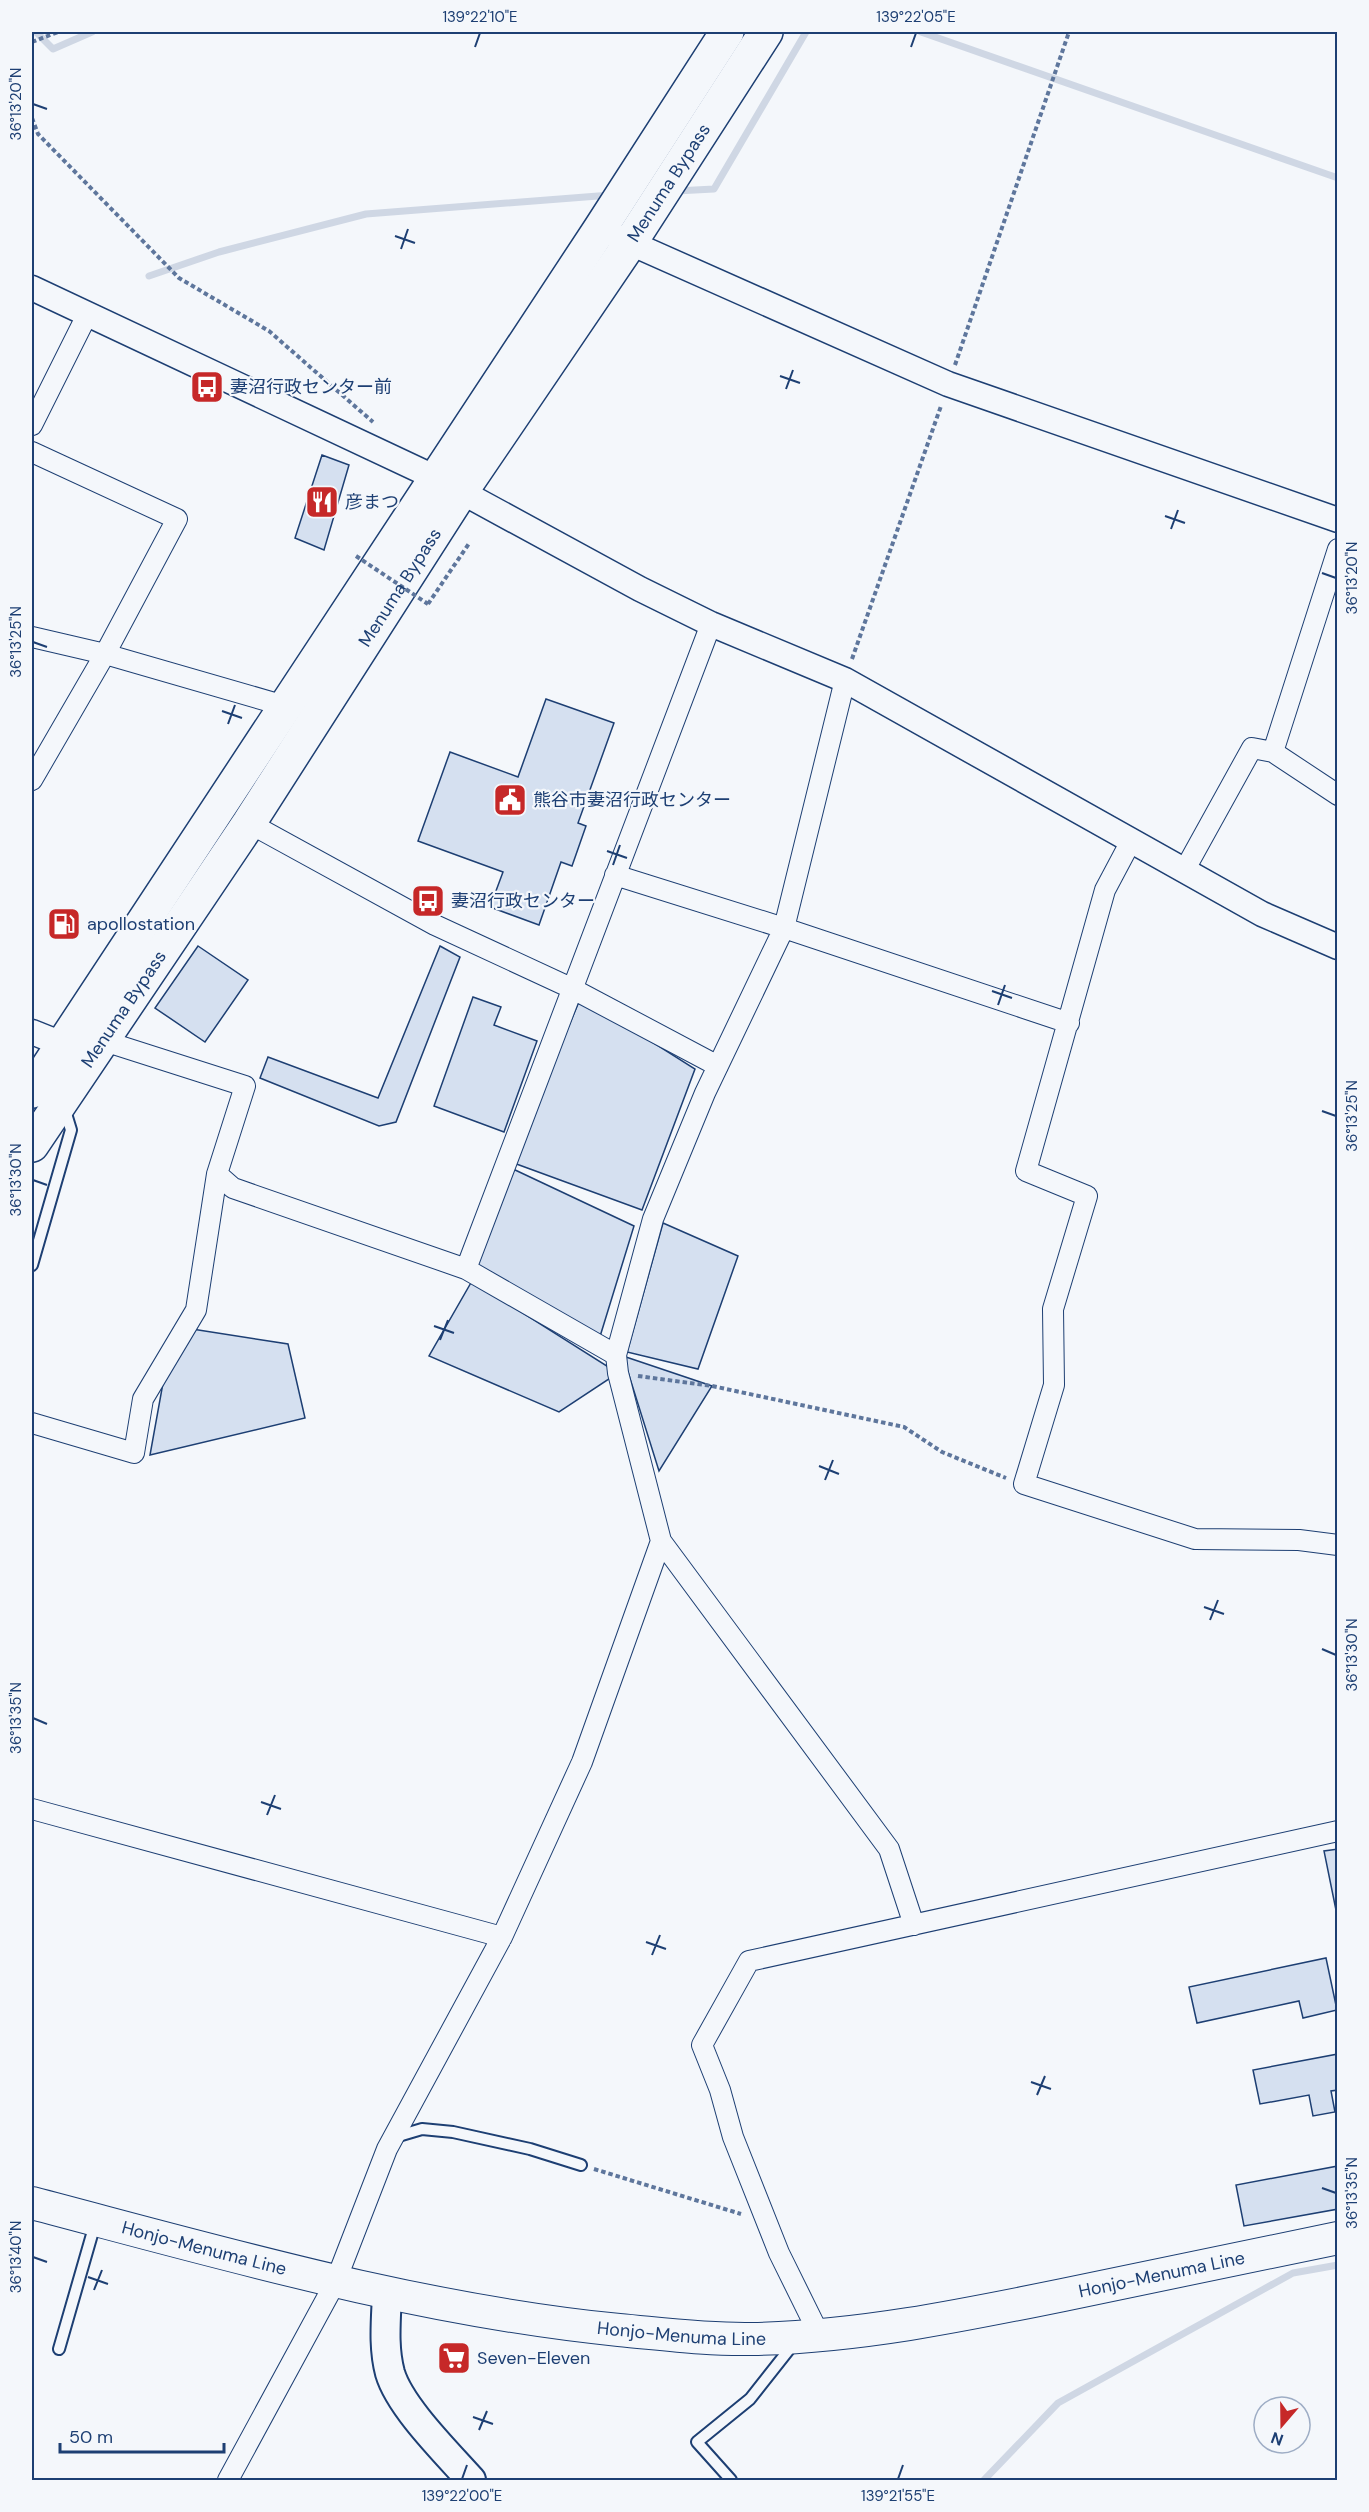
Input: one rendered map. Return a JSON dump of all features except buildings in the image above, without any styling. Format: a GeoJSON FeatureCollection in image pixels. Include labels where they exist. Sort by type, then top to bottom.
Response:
{"type":"FeatureCollection","features":[{"type":"Feature","properties":{"kind":"highway","name":"Menuma Bypass"},"geometry":{"type":"LineString","coordinates":[[47,1094],[101,1040],[249,823],[600,229],[727,32]]}},
{"type":"Feature","properties":{"kind":"highway","name":"Menuma Bypass"},"geometry":{"type":"LineString","coordinates":[[32,1145],[62,1044],[285,706],[630,243],[766,32]]}},
{"type":"Feature","properties":{"kind":"main road","name":"Honjo-Menuma Line"},"geometry":{"type":"LineString","coordinates":[[32,2204],[335,2283],[487,2314],[683,2337],[748,2340],[809,2337],[938,2320],[1338,2238]]}},
{"type":"Feature","properties":{"kind":"main road"},"geometry":{"type":"LineString","coordinates":[[387,2294],[385,2342],[391,2374],[408,2406],[471,2481]]}},
{"type":"Feature","properties":{"kind":"street"},"geometry":{"type":"LineString","coordinates":[[600,229],[948,384],[1338,520]]}},
{"type":"Feature","properties":{"kind":"street"},"geometry":{"type":"LineString","coordinates":[[32,288],[449,485],[640,589],[711,624],[845,680],[1262,914],[1338,947]]}},
{"type":"Feature","properties":{"kind":"street"},"geometry":{"type":"LineString","coordinates":[[32,425],[88,313]]}},
{"type":"Feature","properties":{"kind":"street"},"geometry":{"type":"LineString","coordinates":[[32,452],[177,519],[105,654],[32,780]]}},
{"type":"Feature","properties":{"kind":"street"},"geometry":{"type":"LineString","coordinates":[[1273,752],[1338,549]]}},
{"type":"Feature","properties":{"kind":"street"},"geometry":{"type":"LineString","coordinates":[[466,1269],[711,624]]}},
{"type":"Feature","properties":{"kind":"street"},"geometry":{"type":"LineString","coordinates":[[32,637],[105,654],[285,706]]}},
{"type":"Feature","properties":{"kind":"street"},"geometry":{"type":"LineString","coordinates":[[845,680],[784,928],[718,1066],[653,1219],[617,1364],[661,1541],[889,1849],[914,1925]]}},
{"type":"Feature","properties":{"kind":"street"},"geometry":{"type":"LineString","coordinates":[[1184,871],[1252,748],[1273,752],[1338,795]]}},
{"type":"Feature","properties":{"kind":"street"},"geometry":{"type":"LineString","coordinates":[[249,823],[435,925],[571,988],[718,1066]]}},
{"type":"Feature","properties":{"kind":"street"},"geometry":{"type":"LineString","coordinates":[[1131,841],[1105,890],[1026,1171],[1087,1196],[1053,1309],[1054,1385],[1024,1484],[1195,1539],[1299,1540],[1338,1545]]}},
{"type":"Feature","properties":{"kind":"street"},"geometry":{"type":"LineString","coordinates":[[615,875],[784,928],[1068,1023]]}},
{"type":"Feature","properties":{"kind":"street"},"geometry":{"type":"LineString","coordinates":[[32,1032],[62,1044]]}},
{"type":"Feature","properties":{"kind":"street"},"geometry":{"type":"LineString","coordinates":[[32,1423],[134,1453],[143,1399],[196,1310],[217,1174],[245,1086],[101,1040]]}},
{"type":"Feature","properties":{"kind":"street"},"geometry":{"type":"LineString","coordinates":[[217,1174],[233,1188],[466,1269],[617,1364]]}},
{"type":"Feature","properties":{"kind":"street"},"geometry":{"type":"LineString","coordinates":[[228,2481],[335,2283],[393,2138],[502,1937],[582,1762],[661,1541]]}},
{"type":"Feature","properties":{"kind":"street"},"geometry":{"type":"LineString","coordinates":[[32,1809],[502,1937]]}},
{"type":"Feature","properties":{"kind":"street"},"geometry":{"type":"LineString","coordinates":[[809,2337],[768,2222],[733,2137],[720,2090],[702,2045],[748,1961],[1338,1831]]}},
{"type":"Feature","properties":{"kind":"lane"},"geometry":{"type":"LineString","coordinates":[[32,1265],[71,1130],[47,1094]]}},
{"type":"Feature","properties":{"kind":"lane"},"geometry":{"type":"LineString","coordinates":[[393,2138],[422,2129],[453,2132],[530,2149],[581,2165]]}},
{"type":"Feature","properties":{"kind":"lane"},"geometry":{"type":"LineString","coordinates":[[59,2349],[96,2220]]}},
{"type":"Feature","properties":{"kind":"lane"},"geometry":{"type":"LineString","coordinates":[[731,2481],[697,2442],[750,2399],[809,2337]]}},
{"type":"Feature","properties":{"kind":"path"},"geometry":{"type":"LineString","coordinates":[[32,42],[58,32]]}},
{"type":"Feature","properties":{"kind":"path"},"geometry":{"type":"LineString","coordinates":[[845,680],[1069,32]]}},
{"type":"Feature","properties":{"kind":"path"},"geometry":{"type":"LineString","coordinates":[[32,117],[38,134],[179,278],[269,331],[375,424]]}},
{"type":"Feature","properties":{"kind":"path"},"geometry":{"type":"LineString","coordinates":[[356,556],[428,604],[470,542]]}},
{"type":"Feature","properties":{"kind":"path"},"geometry":{"type":"LineString","coordinates":[[617,1364],[903,1427],[942,1452],[1024,1484]]}},
{"type":"Feature","properties":{"kind":"path"},"geometry":{"type":"LineString","coordinates":[[581,2165],[768,2222]]}},
{"type":"Feature","properties":{"kind":"waterway"},"geometry":{"type":"LineString","coordinates":[[36,32],[53,49],[92,32]]}},
{"type":"Feature","properties":{"kind":"waterway"},"geometry":{"type":"LineString","coordinates":[[676,191],[714,189],[806,32]]}},
{"type":"Feature","properties":{"kind":"waterway"},"geometry":{"type":"LineString","coordinates":[[921,32],[1338,178]]}},
{"type":"Feature","properties":{"kind":"waterway"},"geometry":{"type":"LineString","coordinates":[[149,276],[219,252],[366,214],[611,195]]}},
{"type":"Feature","properties":{"kind":"waterway"},"geometry":{"type":"LineString","coordinates":[[984,2480],[1058,2403],[1293,2273],[1338,2265]]}},
{"type":"Feature","properties":{"kind":"place","name":"妻沼行政センター前"},"geometry":{"type":"Point","coordinates":[207,387]}},
{"type":"Feature","properties":{"kind":"place","name":"彦まつ"},"geometry":{"type":"Point","coordinates":[322,502]}},
{"type":"Feature","properties":{"kind":"place","name":"熊谷市妻沼行政センター"},"geometry":{"type":"Point","coordinates":[510,800]}},
{"type":"Feature","properties":{"kind":"place","name":"妻沼行政センター"},"geometry":{"type":"Point","coordinates":[428,901]}},
{"type":"Feature","properties":{"kind":"place","name":"apollostation"},"geometry":{"type":"Point","coordinates":[64,924]}},
{"type":"Feature","properties":{"kind":"place","name":"Seven-Eleven"},"geometry":{"type":"Point","coordinates":[454,2358]}}]}
